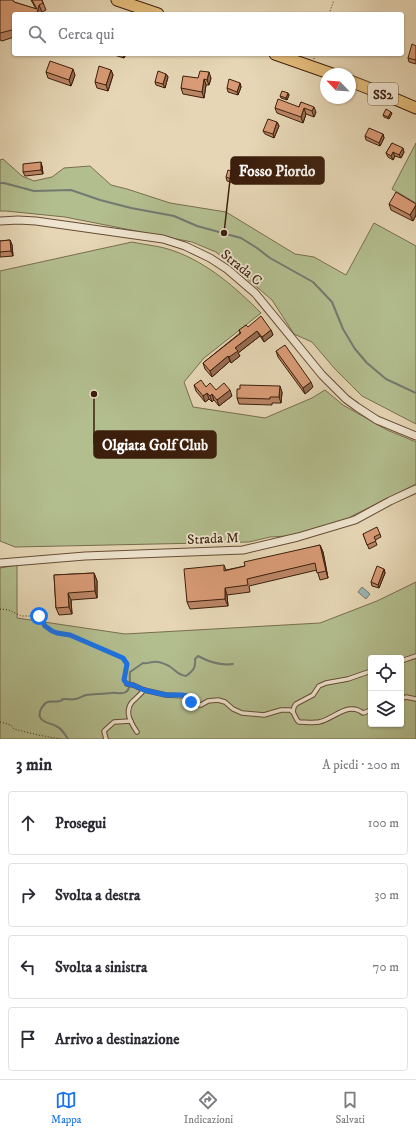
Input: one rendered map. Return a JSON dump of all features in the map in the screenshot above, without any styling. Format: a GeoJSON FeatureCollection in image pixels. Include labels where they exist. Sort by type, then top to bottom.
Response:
{"type":"FeatureCollection","features":[{"type":"Feature","properties":{"kind":"main road"},"geometry":{"type":"LineString","coordinates":[[117,0],[152,12]]}},
{"type":"Feature","properties":{"kind":"main road"},"geometry":{"type":"LineString","coordinates":[[280,56],[320,70]]}},
{"type":"Feature","properties":{"kind":"main road","name":"SS2"},"geometry":{"type":"LineString","coordinates":[[356,83],[416,108]]}},
{"type":"Feature","properties":{"kind":"street","name":"Strada C"},"geometry":{"type":"LineString","coordinates":[[0,221],[36,221],[155,238],[178,243],[198,251],[218,263],[255,293],[322,375],[346,399],[377,420],[416,436]]}},
{"type":"Feature","properties":{"kind":"street","name":"Strada M"},"geometry":{"type":"LineString","coordinates":[[0,563],[85,556],[242,550],[298,537],[354,520],[416,489]]}},
{"type":"Feature","properties":{"kind":"lane"},"geometry":{"type":"LineString","coordinates":[[404,660],[416,656]]}},
{"type":"Feature","properties":{"kind":"lane"},"geometry":{"type":"LineString","coordinates":[[129,684],[144,690],[166,695],[186,696],[195,704],[201,705],[208,701],[218,700],[225,702],[233,709],[242,713],[264,715],[296,704],[313,695],[319,686],[326,683],[348,679],[368,672]]}},
{"type":"Feature","properties":{"kind":"lane"},"geometry":{"type":"LineString","coordinates":[[137,732],[128,715],[128,708],[144,690]]}},
{"type":"Feature","properties":{"kind":"lane"},"geometry":{"type":"LineString","coordinates":[[404,698],[416,699]]}},
{"type":"Feature","properties":{"kind":"lane"},"geometry":{"type":"LineString","coordinates":[[296,704],[293,712],[299,722],[318,722],[349,708],[363,713],[368,711]]}},
{"type":"Feature","properties":{"kind":"lane"},"geometry":{"type":"LineString","coordinates":[[281,710],[290,710],[293,712]]}},
{"type":"Feature","properties":{"kind":"lane"},"geometry":{"type":"LineString","coordinates":[[106,739],[104,731],[114,722],[131,720]]}},
{"type":"Feature","properties":{"kind":"path"},"geometry":{"type":"LineString","coordinates":[[330,12],[334,0]]}},
{"type":"Feature","properties":{"kind":"path"},"geometry":{"type":"LineString","coordinates":[[0,609],[9,610],[21,616],[39,616],[45,626],[52,631],[70,635],[123,658],[127,664],[124,680],[129,684]]}},
{"type":"Feature","properties":{"kind":"path"},"geometry":{"type":"LineString","coordinates":[[0,722],[12,724],[14,729],[61,739]]}},
{"type":"Feature","properties":{"kind":"green space"},"geometry":{"type":"Polygon","coordinates":[[[416,143],[416,203],[392,189],[416,143]]]}},
{"type":"Feature","properties":{"kind":"green space"},"geometry":{"type":"Polygon","coordinates":[[[3,159],[22,176],[34,181],[52,177],[64,168],[90,166],[111,185],[170,203],[226,212],[295,254],[314,257],[346,275],[374,223],[416,246],[416,424],[362,396],[335,369],[312,342],[294,334],[272,300],[216,252],[192,242],[65,217],[0,211],[0,160],[3,159]]]}},
{"type":"Feature","properties":{"kind":"green space"},"geometry":{"type":"Polygon","coordinates":[[[132,242],[169,249],[198,262],[221,277],[242,294],[261,313],[204,358],[184,382],[193,407],[265,418],[312,398],[325,390],[343,405],[387,430],[416,442],[416,484],[352,516],[321,534],[270,537],[249,542],[15,547],[0,541],[0,271],[132,242]]]}},
{"type":"Feature","properties":{"kind":"green space"},"geometry":{"type":"Polygon","coordinates":[[[17,565],[17,618],[125,634],[320,623],[377,601],[416,582],[416,739],[0,739],[0,568],[17,565]]]}},
{"type":"Feature","properties":{"kind":"water"},"geometry":{"type":"Polygon","coordinates":[[[362,587],[370,594],[366,599],[358,592],[362,587]]]}},
{"type":"Feature","properties":{"kind":"building"},"geometry":{"type":"Polygon","coordinates":[[[0,0],[13,0],[14,2],[37,9],[32,0],[42,0],[43,3],[39,5],[37,12],[12,12],[12,30],[0,33],[0,0]]]}},
{"type":"Feature","properties":{"kind":"building"},"geometry":{"type":"Polygon","coordinates":[[[412,44],[416,46],[416,60],[408,58],[412,44]]]}},
{"type":"Feature","properties":{"kind":"building"},"geometry":{"type":"Polygon","coordinates":[[[50,61],[73,69],[69,80],[46,72],[50,61]]]}},
{"type":"Feature","properties":{"kind":"building"},"geometry":{"type":"Polygon","coordinates":[[[99,66],[111,70],[106,85],[95,82],[99,66]]]}},
{"type":"Feature","properties":{"kind":"building"},"geometry":{"type":"Polygon","coordinates":[[[158,71],[166,74],[163,84],[155,82],[158,71]]]}},
{"type":"Feature","properties":{"kind":"building"},"geometry":{"type":"Polygon","coordinates":[[[200,71],[209,72],[207,80],[204,79],[202,92],[181,88],[183,76],[198,78],[200,71]]]}},
{"type":"Feature","properties":{"kind":"building"},"geometry":{"type":"Polygon","coordinates":[[[229,79],[240,83],[237,92],[227,88],[229,79]]]}},
{"type":"Feature","properties":{"kind":"building"},"geometry":{"type":"Polygon","coordinates":[[[282,91],[288,93],[286,98],[280,96],[282,91]]]}},
{"type":"Feature","properties":{"kind":"building"},"geometry":{"type":"Polygon","coordinates":[[[278,99],[299,107],[301,102],[314,107],[312,111],[304,108],[301,117],[275,108],[278,99]]]}},
{"type":"Feature","properties":{"kind":"building"},"geometry":{"type":"Polygon","coordinates":[[[386,109],[391,112],[388,117],[383,115],[386,109]]]}},
{"type":"Feature","properties":{"kind":"building"},"geometry":{"type":"Polygon","coordinates":[[[268,119],[277,122],[273,134],[263,131],[268,119]]]}},
{"type":"Feature","properties":{"kind":"building"},"geometry":{"type":"Polygon","coordinates":[[[369,128],[383,134],[379,143],[365,136],[369,128]]]}},
{"type":"Feature","properties":{"kind":"building"},"geometry":{"type":"Polygon","coordinates":[[[392,143],[403,148],[399,155],[393,152],[391,156],[386,153],[392,143]]]}},
{"type":"Feature","properties":{"kind":"building"},"geometry":{"type":"Polygon","coordinates":[[[41,162],[41,170],[23,172],[23,164],[41,162]]]}},
{"type":"Feature","properties":{"kind":"building"},"geometry":{"type":"Polygon","coordinates":[[[228,170],[238,173],[236,181],[226,177],[228,170]]]}},
{"type":"Feature","properties":{"kind":"building"},"geometry":{"type":"Polygon","coordinates":[[[396,192],[416,204],[410,215],[389,204],[396,192]]]}},
{"type":"Feature","properties":{"kind":"building"},"geometry":{"type":"Polygon","coordinates":[[[10,240],[11,251],[0,252],[0,241],[10,240]]]}},
{"type":"Feature","properties":{"kind":"building"},"geometry":{"type":"Polygon","coordinates":[[[261,316],[271,330],[262,337],[257,331],[235,348],[238,351],[229,357],[228,356],[210,371],[203,363],[241,333],[239,330],[246,325],[248,327],[261,316]]]}},
{"type":"Feature","properties":{"kind":"building"},"geometry":{"type":"Polygon","coordinates":[[[285,345],[311,382],[303,388],[276,351],[285,345]]]}},
{"type":"Feature","properties":{"kind":"building"},"geometry":{"type":"Polygon","coordinates":[[[201,380],[206,387],[210,383],[216,390],[224,383],[230,390],[217,400],[212,394],[210,396],[207,393],[203,396],[194,385],[201,380]]]}},
{"type":"Feature","properties":{"kind":"building"},"geometry":{"type":"Polygon","coordinates":[[[240,385],[280,386],[279,397],[270,397],[270,399],[237,398],[237,389],[240,389],[240,385]]]}},
{"type":"Feature","properties":{"kind":"building"},"geometry":{"type":"Polygon","coordinates":[[[377,527],[380,534],[374,537],[376,541],[367,545],[363,534],[377,527]]]}},
{"type":"Feature","properties":{"kind":"building"},"geometry":{"type":"Polygon","coordinates":[[[320,545],[326,571],[317,573],[315,563],[247,579],[248,585],[225,588],[225,599],[187,602],[184,569],[224,565],[224,571],[245,566],[244,562],[320,545]]]}},
{"type":"Feature","properties":{"kind":"building"},"geometry":{"type":"Polygon","coordinates":[[[377,566],[384,569],[378,585],[371,582],[377,566]]]}},
{"type":"Feature","properties":{"kind":"building"},"geometry":{"type":"Polygon","coordinates":[[[94,573],[95,591],[68,593],[69,607],[56,608],[54,575],[94,573]]]}},
{"type":"Feature","properties":{"kind":"waterway"},"geometry":{"type":"LineString","coordinates":[[0,183],[34,191],[71,190],[100,200],[131,208],[174,216],[197,226],[241,238],[270,258],[313,282],[332,302],[343,329],[355,349],[367,363],[386,379],[416,393]]}},
{"type":"Feature","properties":{"kind":"waterway"},"geometry":{"type":"LineString","coordinates":[[68,739],[60,728],[41,719],[40,711],[45,703],[60,701],[62,699],[76,699],[86,695],[124,693],[129,688],[130,672],[143,663],[161,663],[169,666],[181,675],[186,676],[194,669],[195,659],[198,656],[215,663],[233,664]]}},
{"type":"Feature","properties":{"kind":"place","name":"Fosso Piordo"},"geometry":{"type":"Point","coordinates":[224,233]}},
{"type":"Feature","properties":{"kind":"place","name":"Olgiata Golf Club"},"geometry":{"type":"Point","coordinates":[94,394]}},
{"type":"Feature","properties":{"kind":"route"},"geometry":{"type":"LineString","coordinates":[[39,616],[48,629],[57,633],[70,635],[123,658],[127,664],[124,678],[124,682],[127,684],[151,692],[166,695],[186,696],[189,697],[191,702]]}}]}
